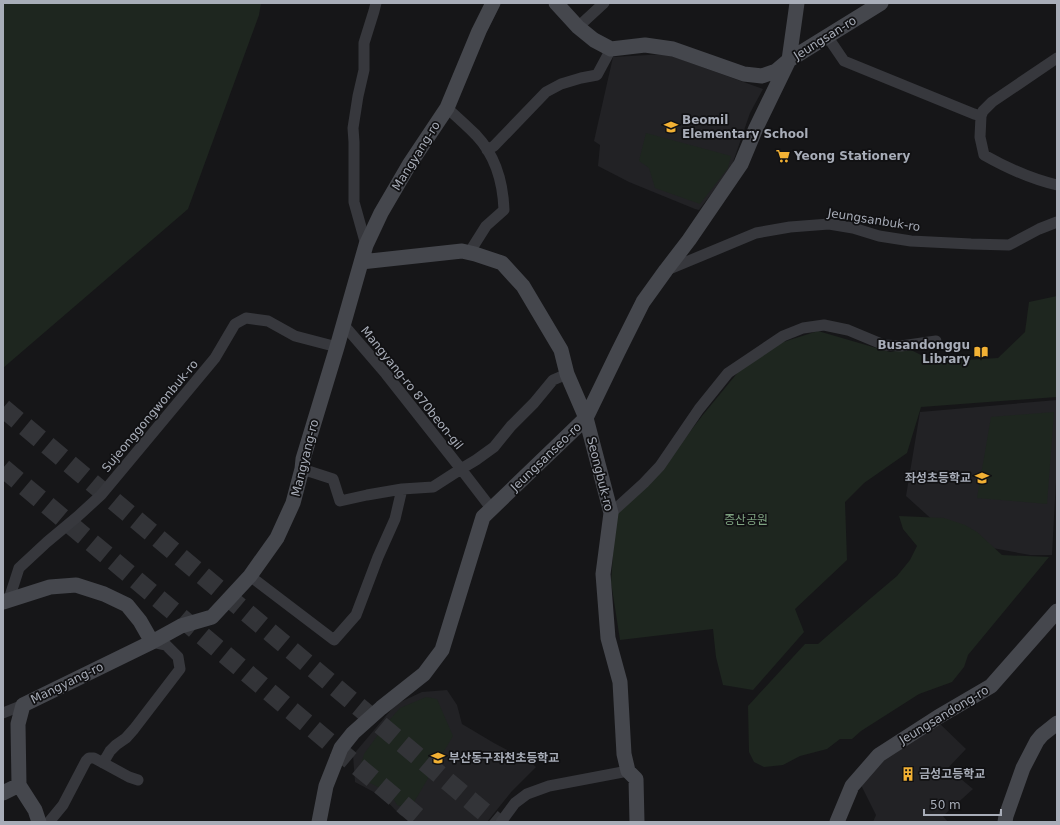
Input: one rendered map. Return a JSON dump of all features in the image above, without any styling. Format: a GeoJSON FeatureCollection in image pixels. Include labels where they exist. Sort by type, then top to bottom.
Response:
{"type":"FeatureCollection","features":[{"type":"Feature","properties":{"kind":"street"},"geometry":{"type":"LineString","coordinates":[[366,245],[354,202],[353,128],[364,70],[364,43],[376,3]]}},
{"type":"Feature","properties":{"kind":"street","name":"Mangyang-ro"},"geometry":{"type":"LineString","coordinates":[[19,784],[18,724],[23,704],[152,642],[181,626],[212,617],[250,576],[277,538],[293,503],[302,469],[303,459],[366,245],[381,213],[409,166],[447,108],[479,31],[493,3]]}},
{"type":"Feature","properties":{"kind":"street"},"geometry":{"type":"LineString","coordinates":[[556,3],[578,27],[594,40],[611,49],[645,45],[673,49],[744,74],[762,76],[776,71],[789,60],[797,3]]}},
{"type":"Feature","properties":{"kind":"street"},"geometry":{"type":"LineString","coordinates":[[578,27],[604,3]]}},
{"type":"Feature","properties":{"kind":"street","name":"Jeungsan-ro"},"geometry":{"type":"LineString","coordinates":[[789,60],[881,3]]}},
{"type":"Feature","properties":{"kind":"street"},"geometry":{"type":"LineString","coordinates":[[827,36],[844,61],[981,116]]}},
{"type":"Feature","properties":{"kind":"street"},"geometry":{"type":"LineString","coordinates":[[487,150],[494,146],[546,92],[561,84],[597,75],[611,49]]}},
{"type":"Feature","properties":{"kind":"street"},"geometry":{"type":"LineString","coordinates":[[1057,58],[992,102],[981,116],[980,137],[984,155],[1004,166],[1047,183],[1057,185]]}},
{"type":"Feature","properties":{"kind":"street","name":"Jeungsanseo-ro"},"geometry":{"type":"LineString","coordinates":[[319,822],[326,786],[341,748],[353,733],[381,708],[424,674],[442,650],[483,517],[586,418],[644,302],[666,270],[690,240],[741,164],[756,128],[789,60]]}},
{"type":"Feature","properties":{"kind":"street"},"geometry":{"type":"LineString","coordinates":[[447,108],[477,136],[487,150],[494,163],[500,181],[503,198],[504,210],[486,226],[469,253]]}},
{"type":"Feature","properties":{"kind":"street","name":"Jeungsanbuk-ro"},"geometry":{"type":"LineString","coordinates":[[666,270],[756,233],[790,227],[829,224],[852,228],[879,236],[911,241],[1009,245],[1039,229],[1057,222]]}},
{"type":"Feature","properties":{"kind":"street","name":"Seongbuk-ro"},"geometry":{"type":"LineString","coordinates":[[361,262],[462,251],[502,263],[523,286],[561,350],[567,374],[586,418],[611,513],[604,574],[608,638],[620,682],[624,754],[628,771],[636,779],[637,822]]}},
{"type":"Feature","properties":{"kind":"street","name":"Sujeonggongwonbuk-ro"},"geometry":{"type":"LineString","coordinates":[[6,600],[19,568],[101,495],[194,385],[215,358],[235,324],[246,318],[268,321],[294,336],[337,347]]}},
{"type":"Feature","properties":{"kind":"street","name":"Mangyang-ro 870beon-gil"},"geometry":{"type":"LineString","coordinates":[[343,324],[386,374],[491,508]]}},
{"type":"Feature","properties":{"kind":"street"},"geometry":{"type":"LineString","coordinates":[[611,513],[660,466],[699,409],[728,373],[783,336],[803,328],[824,325],[848,330],[884,345],[901,346],[936,341]]}},
{"type":"Feature","properties":{"kind":"street"},"geometry":{"type":"LineString","coordinates":[[302,469],[333,478],[340,502],[366,495],[433,486],[476,460],[494,447],[510,426],[534,403],[553,380],[567,374]]}},
{"type":"Feature","properties":{"kind":"street"},"geometry":{"type":"LineString","coordinates":[[250,576],[334,640],[356,615],[378,557],[395,518],[402,489]]}},
{"type":"Feature","properties":{"kind":"street"},"geometry":{"type":"LineString","coordinates":[[6,600],[50,587],[76,584],[104,594],[127,605],[140,621],[152,642],[166,646],[178,657],[180,670],[126,738],[110,751],[103,763]]}},
{"type":"Feature","properties":{"kind":"street","name":"Jeungsandong-ro"},"geometry":{"type":"LineString","coordinates":[[837,822],[852,786],[879,755],[926,724],[991,686],[1057,611]]}},
{"type":"Feature","properties":{"kind":"street"},"geometry":{"type":"LineString","coordinates":[[3,713],[23,704]]}},
{"type":"Feature","properties":{"kind":"street"},"geometry":{"type":"LineString","coordinates":[[1005,822],[1023,768],[1036,741],[1057,723]]}},
{"type":"Feature","properties":{"kind":"street"},"geometry":{"type":"LineString","coordinates":[[49,822],[63,805],[89,758],[94,758],[138,780]]}},
{"type":"Feature","properties":{"kind":"street"},"geometry":{"type":"LineString","coordinates":[[501,822],[515,803],[527,794],[549,786],[628,771]]}},
{"type":"Feature","properties":{"kind":"street"},"geometry":{"type":"LineString","coordinates":[[3,793],[19,784],[35,810],[39,822]]}},
{"type":"Feature","properties":{"kind":"shaded area","name":"Beomil Elementary School"},"geometry":{"type":"Polygon","coordinates":[[[666,54],[763,89],[750,113],[731,168],[699,210],[629,182],[598,166],[600,145],[594,141],[613,57],[666,54]]]}},
{"type":"Feature","properties":{"kind":"shaded area","name":"좌성초등학교"},"geometry":{"type":"Polygon","coordinates":[[[1057,400],[1057,461],[1052,555],[1030,555],[982,546],[937,524],[906,496],[920,412],[1057,400]]]}},
{"type":"Feature","properties":{"kind":"shaded area","name":"부산동구좌천초등학교"},"geometry":{"type":"Polygon","coordinates":[[[447,690],[457,705],[462,724],[530,762],[536,767],[512,791],[487,822],[417,822],[400,815],[383,797],[355,782],[353,755],[396,704],[422,692],[447,690]]]}},
{"type":"Feature","properties":{"kind":"shaded area"},"geometry":{"type":"Polygon","coordinates":[[[937,721],[966,749],[948,768],[973,789],[943,816],[948,822],[873,822],[876,815],[860,784],[883,756],[937,721]]]}},
{"type":"Feature","properties":{"kind":"green space"},"geometry":{"type":"Polygon","coordinates":[[[3,3],[261,3],[259,15],[188,209],[3,368],[3,3]]]}},
{"type":"Feature","properties":{"kind":"green space"},"geometry":{"type":"Polygon","coordinates":[[[646,133],[731,156],[728,168],[700,204],[655,188],[649,168],[639,161],[646,133]]]}},
{"type":"Feature","properties":{"kind":"green space","name":"증산공원"},"geometry":{"type":"Polygon","coordinates":[[[1057,296],[1057,397],[921,407],[907,453],[864,483],[845,502],[847,560],[795,609],[804,632],[753,690],[723,685],[716,657],[713,629],[620,640],[611,582],[616,512],[649,485],[739,371],[780,343],[818,331],[890,352],[909,349],[935,362],[998,358],[1025,332],[1029,302],[1057,296]]]}},
{"type":"Feature","properties":{"kind":"green space"},"geometry":{"type":"Polygon","coordinates":[[[1054,412],[1047,504],[977,498],[991,417],[1054,412]]]}},
{"type":"Feature","properties":{"kind":"green space"},"geometry":{"type":"Polygon","coordinates":[[[899,516],[944,518],[965,525],[977,532],[1002,555],[1049,557],[968,655],[964,667],[952,682],[919,694],[861,731],[852,739],[840,739],[827,749],[800,756],[783,765],[764,767],[754,762],[749,752],[748,706],[805,644],[818,644],[897,576],[910,560],[917,546],[903,529],[899,516]]]}},
{"type":"Feature","properties":{"kind":"green space"},"geometry":{"type":"Polygon","coordinates":[[[426,697],[437,699],[453,736],[410,809],[397,805],[390,793],[362,779],[360,769],[364,754],[385,725],[400,708],[426,697]]]}},
{"type":"Feature","properties":{"kind":"tunnel"},"geometry":{"type":"LineString","coordinates":[[3,408],[496,822]]}},
{"type":"Feature","properties":{"kind":"tunnel"},"geometry":{"type":"LineString","coordinates":[[3,468],[424,822]]}},
{"type":"Feature","properties":{"kind":"place","name":"Beomil Elementary School"},"geometry":{"type":"Point","coordinates":[671,127]}},
{"type":"Feature","properties":{"kind":"place","name":"Yeong Stationery"},"geometry":{"type":"Point","coordinates":[783,156]}},
{"type":"Feature","properties":{"kind":"place","name":"Busandonggu Library"},"geometry":{"type":"Point","coordinates":[981,352]}},
{"type":"Feature","properties":{"kind":"place","name":"좌성초등학교"},"geometry":{"type":"Point","coordinates":[982,478]}},
{"type":"Feature","properties":{"kind":"place","name":"부산동구좌천초등학교"},"geometry":{"type":"Point","coordinates":[438,758]}},
{"type":"Feature","properties":{"kind":"place","name":"금성고등학교"},"geometry":{"type":"Point","coordinates":[908,774]}}]}
